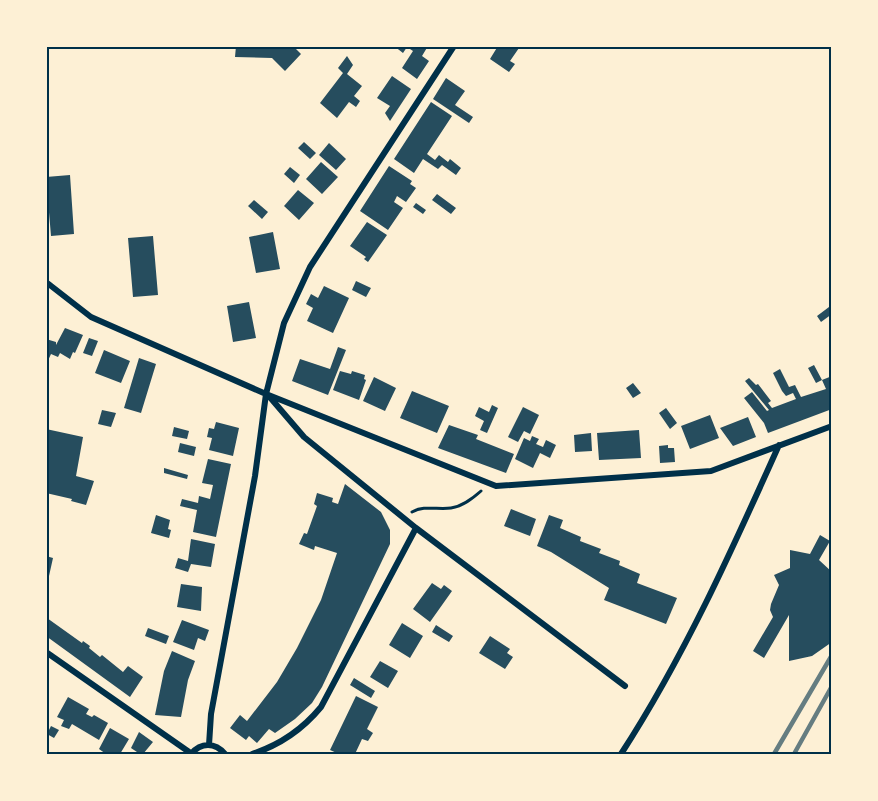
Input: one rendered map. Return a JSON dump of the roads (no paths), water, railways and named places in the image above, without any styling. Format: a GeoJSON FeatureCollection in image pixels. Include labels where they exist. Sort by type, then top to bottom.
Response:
{"type":"FeatureCollection","features":[{"type":"Feature","properties":{"kind":"street"},"geometry":{"type":"LineString","coordinates":[[209,745],[211,714],[255,476],[266,394],[284,323],[310,267],[454,46]]}},
{"type":"Feature","properties":{"kind":"street"},"geometry":{"type":"LineString","coordinates":[[46,282],[91,317],[266,394],[496,486],[711,471],[831,426]]}},
{"type":"Feature","properties":{"kind":"street"},"geometry":{"type":"LineString","coordinates":[[266,394],[304,437],[405,520],[625,686]]}},
{"type":"Feature","properties":{"kind":"street"},"geometry":{"type":"LineString","coordinates":[[621,754],[673,665],[727,561],[779,445]]}},
{"type":"Feature","properties":{"kind":"street"},"geometry":{"type":"LineString","coordinates":[[252,754],[291,737],[309,722],[321,707],[416,528]]}},
{"type":"Feature","properties":{"kind":"street"},"geometry":{"type":"LineString","coordinates":[[46,652],[192,754],[199,747],[209,745],[215,746],[225,754]]}},
{"type":"Feature","properties":{"kind":"railway"},"geometry":{"type":"LineString","coordinates":[[774,754],[832,655]]}},
{"type":"Feature","properties":{"kind":"railway"},"geometry":{"type":"LineString","coordinates":[[794,754],[832,686]]}}]}
